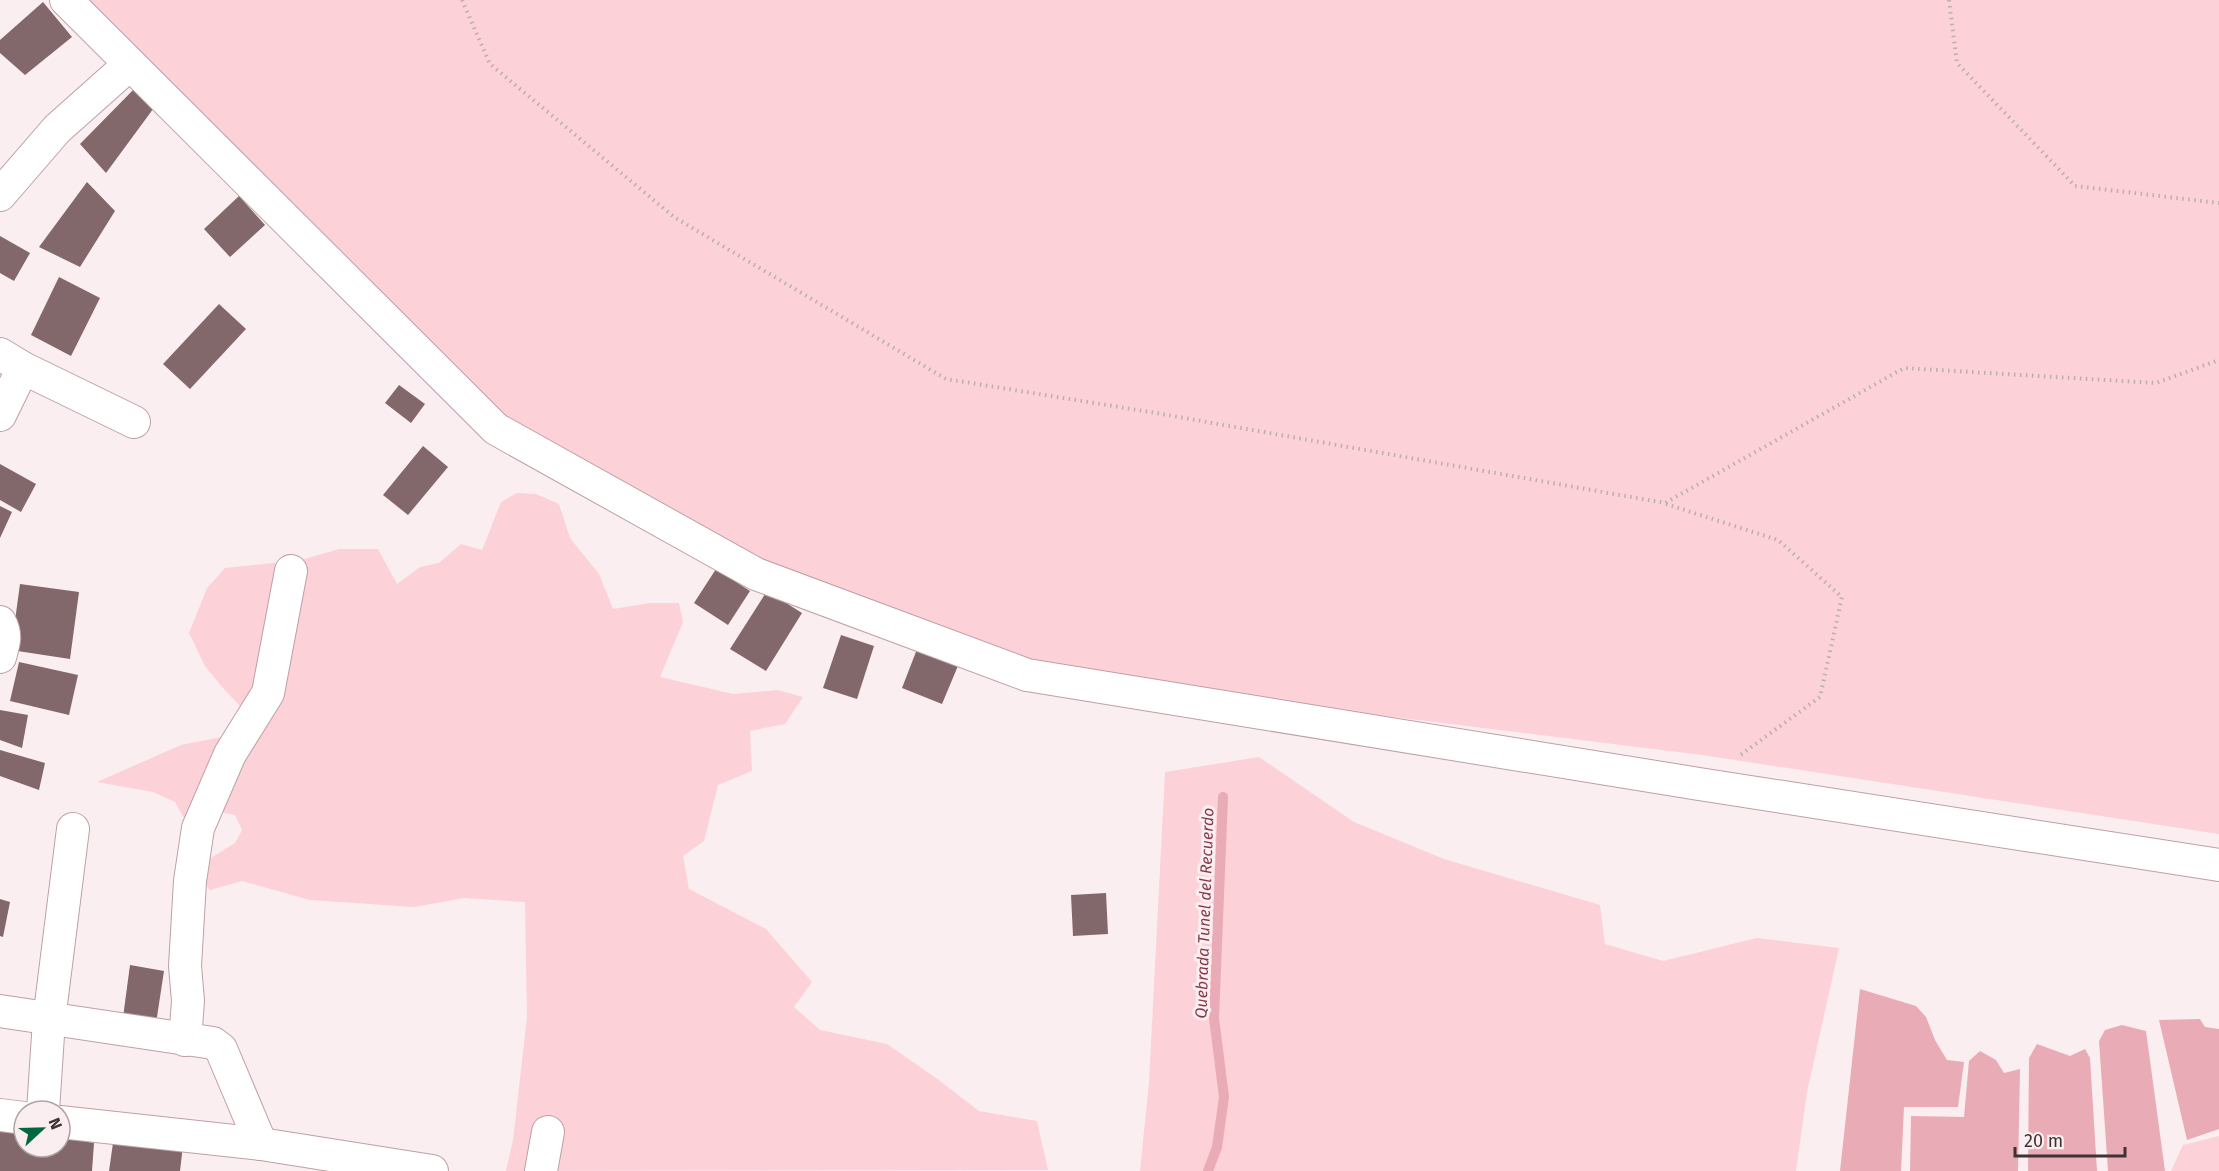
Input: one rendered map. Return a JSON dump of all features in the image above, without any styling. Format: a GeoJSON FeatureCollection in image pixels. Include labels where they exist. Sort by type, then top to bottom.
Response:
{"type":"FeatureCollection","features":[{"type":"Feature","properties":{"kind":"street"},"geometry":{"type":"LineString","coordinates":[[66,0],[496,429],[756,574],[1028,675],[1699,784],[2219,865]]}},
{"type":"Feature","properties":{"kind":"street"},"geometry":{"type":"LineString","coordinates":[[0,195],[57,129],[130,64]]}},
{"type":"Feature","properties":{"kind":"street"},"geometry":{"type":"LineString","coordinates":[[0,415],[12,361],[134,422]]}},
{"type":"Feature","properties":{"kind":"street"},"geometry":{"type":"LineString","coordinates":[[185,1040],[188,1001],[185,966],[190,881],[198,828],[230,754],[268,693],[291,571]]}},
{"type":"Feature","properties":{"kind":"street"},"geometry":{"type":"LineString","coordinates":[[0,622],[5,631],[5,641],[0,657]]}},
{"type":"Feature","properties":{"kind":"street"},"geometry":{"type":"LineString","coordinates":[[44,1099],[49,1020],[73,829]]}},
{"type":"Feature","properties":{"kind":"street"},"geometry":{"type":"LineString","coordinates":[[0,1011],[213,1043],[221,1049],[261,1144]]}},
{"type":"Feature","properties":{"kind":"street"},"geometry":{"type":"LineString","coordinates":[[72,1123],[261,1144],[432,1171]]}},
{"type":"Feature","properties":{"kind":"street"},"geometry":{"type":"LineString","coordinates":[[542,1171],[548,1132]]}},
{"type":"Feature","properties":{"kind":"path"},"geometry":{"type":"LineString","coordinates":[[462,0],[490,64],[674,217],[946,379],[1168,415],[1665,503],[1778,540],[1842,597],[1820,697],[1699,784]]}},
{"type":"Feature","properties":{"kind":"path"},"geometry":{"type":"LineString","coordinates":[[1949,0],[1956,63],[2075,186],[2219,203]]}},
{"type":"Feature","properties":{"kind":"path"},"geometry":{"type":"LineString","coordinates":[[1665,503],[1904,368],[2156,383],[2219,360]]}},
{"type":"Feature","properties":{"kind":"shaded area"},"geometry":{"type":"Polygon","coordinates":[[[73,0],[2219,0],[2219,834],[1702,755],[1028,672],[756,571],[497,427],[73,0]]]}},
{"type":"Feature","properties":{"kind":"shaded area"},"geometry":{"type":"Polygon","coordinates":[[[517,493],[536,494],[559,504],[570,538],[599,574],[613,609],[650,603],[679,603],[683,622],[660,677],[733,694],[778,690],[803,697],[785,724],[750,731],[752,771],[718,785],[704,841],[683,856],[689,889],[766,929],[812,982],[794,1007],[820,1030],[887,1044],[979,1111],[1037,1121],[1048,1170],[506,1171],[513,1140],[527,1017],[525,902],[464,898],[414,907],[310,900],[242,881],[210,890],[193,869],[235,843],[242,830],[235,815],[206,809],[184,818],[175,802],[153,792],[97,782],[181,745],[262,729],[205,666],[189,633],[207,588],[225,568],[301,560],[339,549],[378,549],[397,584],[420,567],[439,563],[461,544],[482,550],[501,502],[517,493]]]}},
{"type":"Feature","properties":{"kind":"shaded area"},"geometry":{"type":"Polygon","coordinates":[[[1259,757],[1354,822],[1444,859],[1600,905],[1605,944],[1663,961],[1757,938],[1839,948],[1807,1092],[1796,1171],[1140,1171],[1149,1082],[1165,772],[1259,757]]]}},
{"type":"Feature","properties":{"kind":"shaded area"},"geometry":{"type":"Polygon","coordinates":[[[1860,989],[1916,1006],[1926,1017],[1935,1040],[1947,1060],[1964,1062],[1958,1107],[1904,1107],[1901,1171],[1840,1171],[1860,989]]]}},
{"type":"Feature","properties":{"kind":"shaded area"},"geometry":{"type":"Polygon","coordinates":[[[2200,1019],[2205,1027],[2219,1029],[2219,1129],[2187,1140],[2159,1020],[2200,1019]]]}},
{"type":"Feature","properties":{"kind":"shaded area"},"geometry":{"type":"Polygon","coordinates":[[[2122,1025],[2146,1031],[2165,1171],[2108,1171],[2099,1041],[2105,1030],[2122,1025]]]}},
{"type":"Feature","properties":{"kind":"shaded area"},"geometry":{"type":"Polygon","coordinates":[[[2037,1044],[2070,1056],[2085,1049],[2090,1058],[2097,1171],[2028,1171],[2029,1058],[2037,1044]]]}},
{"type":"Feature","properties":{"kind":"shaded area"},"geometry":{"type":"Polygon","coordinates":[[[1980,1051],[1996,1060],[2004,1073],[2020,1069],[2018,1171],[1910,1171],[1911,1116],[1964,1117],[1969,1061],[1980,1051]]]}},
{"type":"Feature","properties":{"kind":"shaded area"},"geometry":{"type":"Polygon","coordinates":[[[2219,1136],[2219,1171],[2171,1171],[2183,1145],[2219,1136]]]}},
{"type":"Feature","properties":{"kind":"building"},"geometry":{"type":"Polygon","coordinates":[[[43,2],[72,37],[25,75],[0,53],[0,40],[43,2]]]}},
{"type":"Feature","properties":{"kind":"building"},"geometry":{"type":"Polygon","coordinates":[[[137,86],[156,105],[106,173],[80,144],[137,86]]]}},
{"type":"Feature","properties":{"kind":"building"},"geometry":{"type":"Polygon","coordinates":[[[87,182],[115,211],[80,267],[39,247],[87,182]]]}},
{"type":"Feature","properties":{"kind":"building"},"geometry":{"type":"Polygon","coordinates":[[[239,196],[265,225],[230,257],[204,229],[239,196]]]}},
{"type":"Feature","properties":{"kind":"building"},"geometry":{"type":"Polygon","coordinates":[[[0,236],[30,253],[14,281],[0,273],[0,236]]]}},
{"type":"Feature","properties":{"kind":"building"},"geometry":{"type":"Polygon","coordinates":[[[59,277],[100,298],[71,356],[31,335],[59,277]]]}},
{"type":"Feature","properties":{"kind":"building"},"geometry":{"type":"Polygon","coordinates":[[[219,304],[246,329],[190,389],[163,364],[219,304]]]}},
{"type":"Feature","properties":{"kind":"building"},"geometry":{"type":"Polygon","coordinates":[[[399,385],[425,404],[411,423],[385,403],[399,385]]]}},
{"type":"Feature","properties":{"kind":"building"},"geometry":{"type":"Polygon","coordinates":[[[423,446],[448,467],[408,515],[383,495],[423,446]]]}},
{"type":"Feature","properties":{"kind":"building"},"geometry":{"type":"Polygon","coordinates":[[[0,464],[36,484],[21,512],[0,500],[0,464]]]}},
{"type":"Feature","properties":{"kind":"building"},"geometry":{"type":"Polygon","coordinates":[[[0,506],[12,512],[0,538],[0,506]]]}},
{"type":"Feature","properties":{"kind":"building"},"geometry":{"type":"Polygon","coordinates":[[[716,569],[750,591],[728,625],[694,603],[716,569]]]}},
{"type":"Feature","properties":{"kind":"building"},"geometry":{"type":"Polygon","coordinates":[[[20,584],[79,592],[70,659],[11,650],[20,584]]]}},
{"type":"Feature","properties":{"kind":"building"},"geometry":{"type":"Polygon","coordinates":[[[767,591],[802,613],[766,671],[730,649],[767,591]]]}},
{"type":"Feature","properties":{"kind":"building"},"geometry":{"type":"Polygon","coordinates":[[[841,635],[874,646],[857,699],[823,688],[841,635]]]}},
{"type":"Feature","properties":{"kind":"building"},"geometry":{"type":"Polygon","coordinates":[[[919,644],[960,661],[942,704],[902,688],[919,644]]]}},
{"type":"Feature","properties":{"kind":"building"},"geometry":{"type":"Polygon","coordinates":[[[19,662],[78,675],[69,715],[10,701],[19,662]]]}},
{"type":"Feature","properties":{"kind":"building"},"geometry":{"type":"Polygon","coordinates":[[[0,710],[28,715],[22,748],[0,740],[0,710]]]}},
{"type":"Feature","properties":{"kind":"building"},"geometry":{"type":"Polygon","coordinates":[[[0,750],[45,763],[39,790],[0,776],[0,750]]]}},
{"type":"Feature","properties":{"kind":"building"},"geometry":{"type":"Polygon","coordinates":[[[1106,893],[1108,934],[1073,936],[1071,895],[1106,893]]]}},
{"type":"Feature","properties":{"kind":"building"},"geometry":{"type":"Polygon","coordinates":[[[0,899],[10,902],[3,937],[0,936],[0,899]]]}},
{"type":"Feature","properties":{"kind":"building"},"geometry":{"type":"Polygon","coordinates":[[[130,965],[164,971],[155,1030],[122,1025],[130,965]]]}},
{"type":"Feature","properties":{"kind":"building"},"geometry":{"type":"Polygon","coordinates":[[[0,1126],[12,1128],[12,1159],[72,1159],[72,1139],[94,1143],[92,1171],[0,1171],[0,1126]]]}},
{"type":"Feature","properties":{"kind":"building"},"geometry":{"type":"Polygon","coordinates":[[[114,1136],[183,1145],[180,1171],[109,1171],[114,1136]]]}},
{"type":"Feature","properties":{"kind":"waterway","name":"Quebrada Tunel del Recuerdo"},"geometry":{"type":"LineString","coordinates":[[1208,1171],[1217,1147],[1224,1097],[1214,1018],[1223,797]]}}]}
